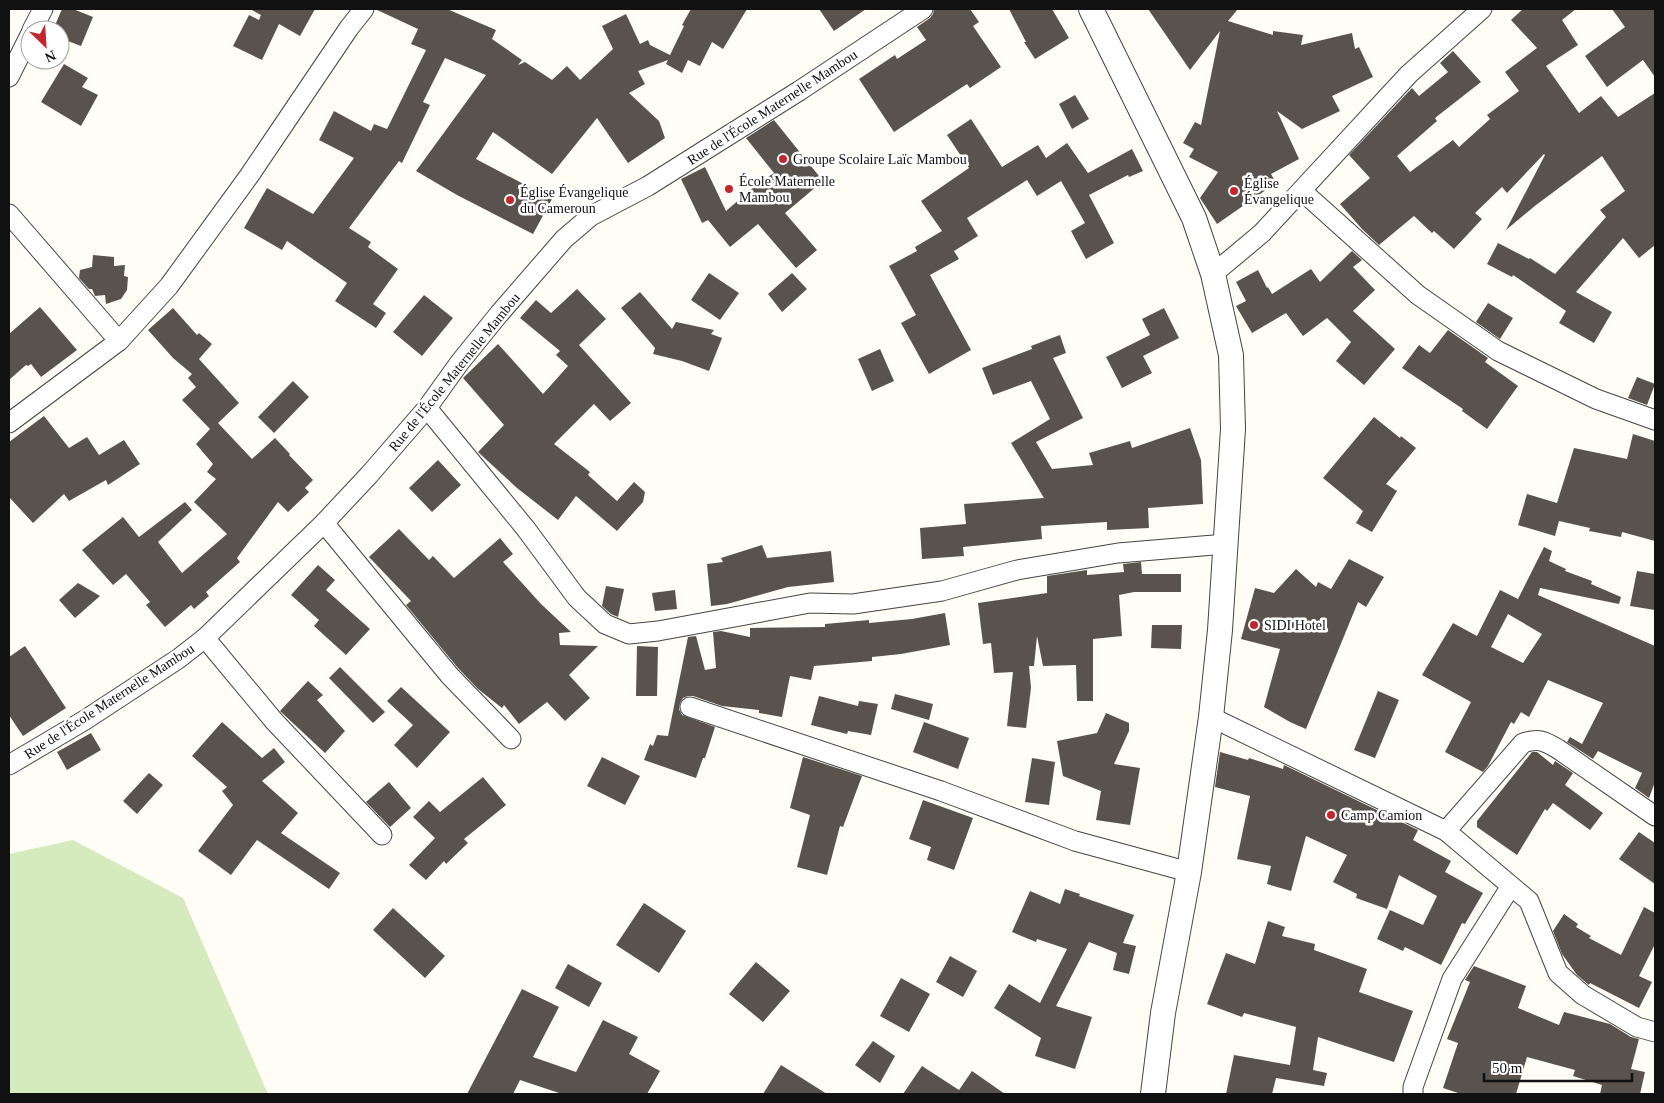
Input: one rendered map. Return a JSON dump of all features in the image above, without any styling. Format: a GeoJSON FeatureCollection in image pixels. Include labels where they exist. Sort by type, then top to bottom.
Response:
{"type":"FeatureCollection","features":[{"type":"Feature","properties":{"kind":"street"},"geometry":{"type":"LineString","coordinates":[[9,423],[119,341],[169,286],[249,176],[349,28],[364,9]]}},
{"type":"Feature","properties":{"kind":"street","name":"Rue de l'École Maternelle Mambou"},"geometry":{"type":"LineString","coordinates":[[9,765],[85,720],[205,638],[324,523],[369,476],[427,408],[460,362],[499,314],[564,239],[591,216],[648,186],[922,9]]}},
{"type":"Feature","properties":{"kind":"street"},"geometry":{"type":"LineString","coordinates":[[1091,9],[1194,218],[1213,274],[1231,355],[1233,429],[1220,630],[1211,717],[1189,872],[1163,1013],[1153,1094]]}},
{"type":"Feature","properties":{"kind":"street"},"geometry":{"type":"LineString","coordinates":[[1213,274],[1262,232],[1409,74],[1482,9]]}},
{"type":"Feature","properties":{"kind":"street"},"geometry":{"type":"LineString","coordinates":[[9,77],[20,55]]}},
{"type":"Feature","properties":{"kind":"street"},"geometry":{"type":"LineString","coordinates":[[1302,191],[1418,295],[1498,351],[1596,399],[1655,420]]}},
{"type":"Feature","properties":{"kind":"street"},"geometry":{"type":"LineString","coordinates":[[9,214],[119,341]]}},
{"type":"Feature","properties":{"kind":"street"},"geometry":{"type":"LineString","coordinates":[[427,408],[526,529],[577,598],[605,624],[629,634],[658,631],[810,603],[854,604],[942,591],[1017,570],[1118,554],[1226,544]]}},
{"type":"Feature","properties":{"kind":"street"},"geometry":{"type":"LineString","coordinates":[[324,523],[450,676],[511,739]]}},
{"type":"Feature","properties":{"kind":"street"},"geometry":{"type":"LineString","coordinates":[[205,638],[274,721],[382,835]]}},
{"type":"Feature","properties":{"kind":"street"},"geometry":{"type":"LineString","coordinates":[[690,707],[941,791],[1075,840],[1189,872]]}},
{"type":"Feature","properties":{"kind":"street"},"geometry":{"type":"LineString","coordinates":[[1211,717],[1446,831],[1529,901],[1558,973],[1583,995],[1637,1027],[1655,1032]]}},
{"type":"Feature","properties":{"kind":"street"},"geometry":{"type":"LineString","coordinates":[[1446,831],[1523,743],[1534,740],[1558,748],[1655,816]]}},
{"type":"Feature","properties":{"kind":"street"},"geometry":{"type":"LineString","coordinates":[[1413,1094],[1413,1087],[1452,979],[1511,886]]}},
{"type":"Feature","properties":{"kind":"green space"},"geometry":{"type":"Polygon","coordinates":[[[73,840],[183,898],[268,1094],[9,1094],[9,854],[73,840]]]}},
{"type":"Feature","properties":{"kind":"building"},"geometry":{"type":"Polygon","coordinates":[[[62,9],[73,9],[93,17],[81,46],[70,42],[70,20],[57,20],[62,9]]]}},
{"type":"Feature","properties":{"kind":"building"},"geometry":{"type":"Polygon","coordinates":[[[250,9],[315,9],[300,36],[279,24],[262,60],[233,46],[249,15],[259,20],[261,15],[250,9]]]}},
{"type":"Feature","properties":{"kind":"building"},"geometry":{"type":"Polygon","coordinates":[[[375,9],[447,9],[496,30],[492,39],[522,60],[518,65],[525,62],[552,80],[567,66],[580,80],[613,49],[602,26],[626,14],[640,44],[648,40],[650,45],[670,55],[684,26],[682,25],[691,9],[747,9],[723,49],[712,42],[700,66],[688,60],[682,73],[666,64],[668,60],[638,71],[645,84],[629,93],[659,121],[665,138],[628,163],[597,118],[552,174],[493,132],[476,159],[552,199],[533,234],[457,195],[416,171],[486,75],[445,58],[423,102],[430,105],[402,163],[399,161],[349,228],[371,242],[368,247],[398,269],[373,304],[386,313],[376,328],[335,301],[347,283],[287,241],[282,250],[244,228],[267,188],[313,214],[354,158],[319,140],[334,111],[371,131],[374,124],[387,129],[426,50],[411,44],[418,29],[375,9]]]}},
{"type":"Feature","properties":{"kind":"building"},"geometry":{"type":"Polygon","coordinates":[[[819,9],[866,9],[834,31],[819,9]]]}},
{"type":"Feature","properties":{"kind":"building"},"geometry":{"type":"Polygon","coordinates":[[[934,9],[970,9],[979,22],[973,26],[1001,67],[970,88],[967,84],[894,132],[859,79],[895,55],[897,59],[926,40],[917,27],[930,18],[934,9]]]}},
{"type":"Feature","properties":{"kind":"building"},"geometry":{"type":"Polygon","coordinates":[[[1009,9],[1052,9],[1069,38],[1035,59],[1024,42],[1026,42],[1009,9]]]}},
{"type":"Feature","properties":{"kind":"building"},"geometry":{"type":"Polygon","coordinates":[[[1148,9],[1238,9],[1228,21],[1273,35],[1273,31],[1303,35],[1301,45],[1352,33],[1355,49],[1359,47],[1373,77],[1332,96],[1340,111],[1302,129],[1277,111],[1299,159],[1271,174],[1276,183],[1217,224],[1200,198],[1218,172],[1189,157],[1194,149],[1183,143],[1195,122],[1201,125],[1220,31],[1190,70],[1148,9]]]}},
{"type":"Feature","properties":{"kind":"building"},"geometry":{"type":"Polygon","coordinates":[[[1523,9],[1576,9],[1562,20],[1578,45],[1546,66],[1579,113],[1601,96],[1618,117],[1655,93],[1655,245],[1639,258],[1623,238],[1576,292],[1612,312],[1594,343],[1559,323],[1566,311],[1513,275],[1512,277],[1487,264],[1498,243],[1530,258],[1555,274],[1606,217],[1600,210],[1625,191],[1602,156],[1506,230],[1544,154],[1507,193],[1502,187],[1475,213],[1482,219],[1454,249],[1434,231],[1432,233],[1414,216],[1379,245],[1340,204],[1370,178],[1349,155],[1412,88],[1419,96],[1448,72],[1440,63],[1453,51],[1481,82],[1435,118],[1437,121],[1397,156],[1410,172],[1453,140],[1459,147],[1490,119],[1487,115],[1519,91],[1505,72],[1537,48],[1511,20],[1523,9]]]}},
{"type":"Feature","properties":{"kind":"building"},"geometry":{"type":"Polygon","coordinates":[[[1612,9],[1655,9],[1655,77],[1643,60],[1607,87],[1585,56],[1625,27],[1612,9]]]}},
{"type":"Feature","properties":{"kind":"building"},"geometry":{"type":"Polygon","coordinates":[[[70,68],[88,78],[82,87],[98,95],[81,126],[41,102],[60,70],[70,70],[70,68]]]}},
{"type":"Feature","properties":{"kind":"building"},"geometry":{"type":"Polygon","coordinates":[[[1075,95],[1089,119],[1072,129],[1059,104],[1075,95]]]}},
{"type":"Feature","properties":{"kind":"building"},"geometry":{"type":"Polygon","coordinates":[[[971,119],[1002,167],[1038,145],[1046,158],[1067,143],[1088,173],[1132,149],[1143,171],[1129,177],[1128,175],[1089,195],[1114,243],[1086,259],[1071,231],[1085,223],[1061,181],[1037,196],[1027,180],[967,218],[978,236],[954,251],[959,259],[930,275],[971,350],[929,374],[901,323],[916,315],[889,266],[917,251],[915,247],[942,231],[921,201],[969,168],[947,135],[971,119]]]}},
{"type":"Feature","properties":{"kind":"building"},"geometry":{"type":"Polygon","coordinates":[[[774,120],[823,181],[785,213],[817,250],[796,268],[758,224],[730,247],[708,220],[702,223],[681,179],[705,167],[726,211],[756,185],[774,173],[746,138],[774,120]]]}},
{"type":"Feature","properties":{"kind":"building"},"geometry":{"type":"Polygon","coordinates":[[[1352,251],[1362,260],[1353,267],[1375,290],[1353,311],[1395,349],[1364,385],[1336,361],[1351,342],[1327,318],[1303,336],[1286,313],[1252,333],[1236,306],[1246,301],[1236,282],[1258,270],[1272,294],[1311,269],[1320,282],[1352,251]]]}},
{"type":"Feature","properties":{"kind":"building"},"geometry":{"type":"Polygon","coordinates":[[[93,255],[114,257],[114,266],[125,265],[124,276],[128,277],[127,290],[121,299],[106,304],[105,295],[95,296],[92,289],[89,289],[79,278],[80,270],[92,267],[93,255]]]}},
{"type":"Feature","properties":{"kind":"building"},"geometry":{"type":"Polygon","coordinates":[[[709,273],[739,293],[720,320],[691,300],[709,273]]]}},
{"type":"Feature","properties":{"kind":"building"},"geometry":{"type":"Polygon","coordinates":[[[792,273],[807,289],[782,312],[768,294],[792,273]]]}},
{"type":"Feature","properties":{"kind":"building"},"geometry":{"type":"Polygon","coordinates":[[[577,289],[606,319],[579,345],[631,403],[610,421],[594,404],[554,444],[590,472],[588,475],[617,501],[634,482],[645,492],[643,502],[617,531],[576,496],[558,520],[517,488],[478,452],[504,425],[463,378],[498,344],[543,394],[568,366],[556,355],[560,351],[520,318],[536,300],[551,313],[577,289]]]}},
{"type":"Feature","properties":{"kind":"building"},"geometry":{"type":"Polygon","coordinates":[[[640,292],[672,329],[676,322],[714,330],[711,334],[722,338],[709,371],[682,361],[653,354],[655,348],[621,308],[640,292]]]}},
{"type":"Feature","properties":{"kind":"building"},"geometry":{"type":"Polygon","coordinates":[[[424,295],[453,318],[422,356],[393,332],[424,295]]]}},
{"type":"Feature","properties":{"kind":"building"},"geometry":{"type":"Polygon","coordinates":[[[1488,303],[1513,318],[1500,339],[1476,322],[1488,303]]]}},
{"type":"Feature","properties":{"kind":"building"},"geometry":{"type":"Polygon","coordinates":[[[40,307],[77,350],[41,377],[31,364],[26,365],[9,380],[9,334],[40,307]]]}},
{"type":"Feature","properties":{"kind":"building"},"geometry":{"type":"Polygon","coordinates":[[[173,308],[197,335],[199,333],[212,344],[199,359],[239,403],[218,423],[252,459],[275,438],[313,480],[305,488],[309,492],[288,512],[278,502],[237,558],[240,562],[206,592],[209,596],[194,609],[191,605],[165,627],[146,605],[150,602],[126,574],[113,585],[82,550],[123,517],[139,537],[185,502],[192,510],[158,542],[182,573],[227,534],[194,502],[216,479],[207,472],[213,464],[196,444],[210,429],[182,400],[196,387],[188,378],[192,374],[173,358],[148,330],[173,308]]]}},
{"type":"Feature","properties":{"kind":"building"},"geometry":{"type":"Polygon","coordinates":[[[1164,308],[1179,338],[1143,356],[1152,373],[1122,388],[1106,357],[1150,335],[1142,319],[1164,308]]]}},
{"type":"Feature","properties":{"kind":"building"},"geometry":{"type":"Polygon","coordinates":[[[1448,330],[1488,358],[1485,362],[1518,386],[1487,429],[1462,411],[1463,409],[1402,368],[1419,345],[1430,353],[1448,330]]]}},
{"type":"Feature","properties":{"kind":"building"},"geometry":{"type":"Polygon","coordinates":[[[1060,335],[1066,353],[1053,358],[1083,418],[1036,442],[1052,469],[1093,465],[1089,453],[1130,441],[1132,448],[1190,428],[1201,460],[1203,504],[1148,508],[1149,528],[1107,530],[1107,522],[1041,526],[1042,539],[963,547],[964,556],[922,559],[920,528],[966,524],[964,504],[1044,498],[1011,443],[1050,419],[1031,381],[993,395],[982,368],[1032,349],[1031,346],[1060,335]]]}},
{"type":"Feature","properties":{"kind":"building"},"geometry":{"type":"Polygon","coordinates":[[[880,349],[894,381],[872,391],[858,359],[880,349]]]}},
{"type":"Feature","properties":{"kind":"building"},"geometry":{"type":"Polygon","coordinates":[[[1637,377],[1655,384],[1647,405],[1628,398],[1637,377]]]}},
{"type":"Feature","properties":{"kind":"building"},"geometry":{"type":"Polygon","coordinates":[[[293,381],[309,397],[274,433],[258,417],[293,381]]]}},
{"type":"Feature","properties":{"kind":"building"},"geometry":{"type":"Polygon","coordinates":[[[44,416],[69,448],[87,437],[99,455],[124,440],[140,464],[108,485],[106,480],[69,501],[64,494],[33,523],[9,497],[9,442],[44,416]]]}},
{"type":"Feature","properties":{"kind":"building"},"geometry":{"type":"Polygon","coordinates":[[[1374,417],[1416,448],[1386,484],[1397,491],[1372,532],[1356,523],[1363,511],[1323,478],[1374,417]]]}},
{"type":"Feature","properties":{"kind":"building"},"geometry":{"type":"Polygon","coordinates":[[[1633,434],[1655,441],[1655,541],[1622,532],[1621,537],[1589,531],[1590,528],[1559,521],[1555,536],[1518,525],[1527,494],[1557,503],[1574,448],[1627,459],[1633,434]]]}},
{"type":"Feature","properties":{"kind":"building"},"geometry":{"type":"Polygon","coordinates":[[[438,460],[461,485],[432,512],[409,488],[438,460]]]}},
{"type":"Feature","properties":{"kind":"building"},"geometry":{"type":"Polygon","coordinates":[[[399,529],[429,560],[433,556],[454,578],[500,538],[513,554],[503,562],[541,604],[571,632],[559,633],[560,645],[598,646],[569,675],[590,698],[565,721],[547,702],[519,724],[504,705],[502,708],[478,689],[458,668],[406,605],[411,601],[369,557],[399,529]]]}},
{"type":"Feature","properties":{"kind":"building"},"geometry":{"type":"Polygon","coordinates":[[[762,545],[767,558],[831,551],[834,582],[788,587],[727,604],[711,606],[707,564],[723,562],[721,558],[762,545]]]}},
{"type":"Feature","properties":{"kind":"building"},"geometry":{"type":"Polygon","coordinates":[[[1544,547],[1552,551],[1549,561],[1566,569],[1565,571],[1592,581],[1591,584],[1621,597],[1619,604],[1540,588],[1538,595],[1655,646],[1655,782],[1649,798],[1635,788],[1642,773],[1598,751],[1593,759],[1567,742],[1570,737],[1582,744],[1603,703],[1548,680],[1529,717],[1521,712],[1514,724],[1511,722],[1483,772],[1445,752],[1471,702],[1422,675],[1453,623],[1477,636],[1500,590],[1518,599],[1544,547]],[[1508,614],[1491,647],[1523,663],[1542,634],[1508,614]]]}},
{"type":"Feature","properties":{"kind":"building"},"geometry":{"type":"Polygon","coordinates":[[[1349,559],[1384,577],[1366,607],[1358,602],[1306,729],[1264,707],[1280,649],[1241,639],[1255,588],[1274,593],[1296,569],[1316,587],[1318,582],[1331,589],[1349,559]]]}},
{"type":"Feature","properties":{"kind":"building"},"geometry":{"type":"Polygon","coordinates":[[[1141,562],[1142,574],[1181,574],[1181,592],[1134,592],[1119,595],[1122,636],[1093,639],[1093,701],[1077,701],[1076,665],[1043,666],[1037,636],[1034,666],[1029,666],[1031,688],[1026,728],[1007,726],[1013,672],[994,673],[991,643],[983,644],[978,603],[1047,593],[1047,576],[1087,570],[1087,575],[1124,572],[1123,564],[1141,562]]]}},
{"type":"Feature","properties":{"kind":"building"},"geometry":{"type":"Polygon","coordinates":[[[318,565],[335,580],[326,590],[370,629],[346,655],[314,626],[319,620],[291,595],[318,565]]]}},
{"type":"Feature","properties":{"kind":"building"},"geometry":{"type":"Polygon","coordinates":[[[1637,571],[1655,574],[1655,610],[1630,606],[1637,571]]]}},
{"type":"Feature","properties":{"kind":"building"},"geometry":{"type":"Polygon","coordinates":[[[78,583],[100,596],[75,618],[59,600],[78,583]]]}},
{"type":"Feature","properties":{"kind":"building"},"geometry":{"type":"Polygon","coordinates":[[[606,586],[624,589],[618,617],[602,606],[606,586]]]}},
{"type":"Feature","properties":{"kind":"building"},"geometry":{"type":"Polygon","coordinates":[[[675,590],[677,609],[655,611],[652,593],[675,590]]]}},
{"type":"Feature","properties":{"kind":"building"},"geometry":{"type":"Polygon","coordinates":[[[945,613],[950,645],[872,657],[872,661],[814,666],[811,680],[790,676],[782,717],[759,713],[759,710],[722,706],[693,696],[683,698],[679,709],[682,715],[715,727],[696,778],[644,760],[650,744],[653,746],[657,735],[668,736],[688,637],[696,636],[705,670],[716,668],[713,632],[721,631],[750,637],[750,628],[825,627],[825,624],[869,620],[869,623],[912,619],[945,613]]]}},
{"type":"Feature","properties":{"kind":"building"},"geometry":{"type":"Polygon","coordinates":[[[1152,625],[1182,625],[1181,649],[1151,648],[1152,625]]]}},
{"type":"Feature","properties":{"kind":"building"},"geometry":{"type":"Polygon","coordinates":[[[25,646],[66,708],[23,736],[9,715],[9,657],[25,646]]]}},
{"type":"Feature","properties":{"kind":"building"},"geometry":{"type":"Polygon","coordinates":[[[637,646],[658,647],[657,696],[636,696],[637,646]]]}},
{"type":"Feature","properties":{"kind":"building"},"geometry":{"type":"Polygon","coordinates":[[[340,667],[385,712],[373,723],[329,678],[340,667]]]}},
{"type":"Feature","properties":{"kind":"building"},"geometry":{"type":"Polygon","coordinates":[[[308,681],[323,695],[317,700],[345,731],[325,753],[280,711],[308,681]]]}},
{"type":"Feature","properties":{"kind":"building"},"geometry":{"type":"Polygon","coordinates":[[[401,687],[450,732],[417,768],[394,745],[413,725],[387,701],[401,687]]]}},
{"type":"Feature","properties":{"kind":"building"},"geometry":{"type":"Polygon","coordinates":[[[1378,691],[1399,700],[1375,758],[1354,750],[1378,691]]]}},
{"type":"Feature","properties":{"kind":"building"},"geometry":{"type":"Polygon","coordinates":[[[895,694],[933,704],[929,720],[891,709],[895,694]]]}},
{"type":"Feature","properties":{"kind":"building"},"geometry":{"type":"Polygon","coordinates":[[[819,696],[858,706],[859,701],[878,704],[871,735],[848,731],[847,734],[811,725],[819,696]]]}},
{"type":"Feature","properties":{"kind":"building"},"geometry":{"type":"Polygon","coordinates":[[[1106,713],[1129,723],[1129,731],[1114,764],[1140,768],[1130,825],[1096,820],[1101,791],[1063,776],[1057,741],[1097,733],[1106,713]]]}},
{"type":"Feature","properties":{"kind":"building"},"geometry":{"type":"Polygon","coordinates":[[[222,722],[262,758],[274,748],[285,762],[262,781],[298,813],[281,833],[340,873],[329,889],[257,840],[231,875],[198,851],[233,805],[222,791],[227,787],[192,756],[222,722]]]}},
{"type":"Feature","properties":{"kind":"building"},"geometry":{"type":"Polygon","coordinates":[[[924,722],[969,738],[958,769],[913,752],[924,722]]]}},
{"type":"Feature","properties":{"kind":"building"},"geometry":{"type":"Polygon","coordinates":[[[91,733],[101,750],[67,770],[57,752],[91,733]]]}},
{"type":"Feature","properties":{"kind":"building"},"geometry":{"type":"Polygon","coordinates":[[[1220,752],[1248,760],[1249,758],[1283,769],[1284,765],[1418,830],[1413,840],[1451,861],[1445,872],[1483,893],[1465,924],[1462,923],[1441,965],[1405,947],[1403,951],[1377,939],[1390,910],[1423,925],[1437,896],[1399,875],[1387,909],[1356,898],[1357,894],[1333,882],[1347,855],[1306,836],[1291,891],[1267,884],[1271,866],[1237,859],[1250,796],[1215,787],[1220,752]]]}},
{"type":"Feature","properties":{"kind":"building"},"geometry":{"type":"Polygon","coordinates":[[[1532,752],[1537,752],[1553,765],[1555,761],[1573,773],[1565,785],[1603,813],[1590,830],[1553,803],[1547,811],[1545,809],[1517,855],[1477,827],[1477,821],[1532,752]]]}},
{"type":"Feature","properties":{"kind":"building"},"geometry":{"type":"Polygon","coordinates":[[[602,757],[640,776],[625,805],[587,786],[602,757]]]}},
{"type":"Feature","properties":{"kind":"building"},"geometry":{"type":"Polygon","coordinates":[[[803,757],[862,776],[843,827],[840,826],[827,875],[797,867],[810,815],[790,808],[803,757]]]}},
{"type":"Feature","properties":{"kind":"building"},"geometry":{"type":"Polygon","coordinates":[[[1032,758],[1055,762],[1049,805],[1025,802],[1032,758]]]}},
{"type":"Feature","properties":{"kind":"building"},"geometry":{"type":"Polygon","coordinates":[[[149,773],[163,785],[137,814],[123,801],[149,773]]]}},
{"type":"Feature","properties":{"kind":"building"},"geometry":{"type":"Polygon","coordinates":[[[483,777],[506,805],[464,839],[468,843],[446,864],[444,861],[426,880],[409,865],[435,838],[413,817],[429,801],[440,812],[483,777]]]}},
{"type":"Feature","properties":{"kind":"building"},"geometry":{"type":"Polygon","coordinates":[[[389,782],[411,808],[390,827],[366,802],[389,782]]]}},
{"type":"Feature","properties":{"kind":"building"},"geometry":{"type":"Polygon","coordinates":[[[923,800],[973,818],[954,870],[927,860],[931,847],[909,839],[923,800]]]}},
{"type":"Feature","properties":{"kind":"building"},"geometry":{"type":"Polygon","coordinates":[[[1639,832],[1655,843],[1655,884],[1619,859],[1639,832]]]}},
{"type":"Feature","properties":{"kind":"building"},"geometry":{"type":"Polygon","coordinates":[[[1065,889],[1080,894],[1079,896],[1134,915],[1123,943],[1136,946],[1129,974],[1113,970],[1117,953],[1089,942],[1056,1006],[1092,1017],[1075,1069],[1035,1056],[1041,1038],[994,1008],[1009,984],[1040,1003],[1067,949],[1037,939],[1036,942],[1012,932],[1030,891],[1060,904],[1065,889]]]}},
{"type":"Feature","properties":{"kind":"building"},"geometry":{"type":"Polygon","coordinates":[[[644,903],[686,931],[659,973],[616,945],[644,903]]]}},
{"type":"Feature","properties":{"kind":"building"},"geometry":{"type":"Polygon","coordinates":[[[1644,907],[1655,913],[1655,944],[1639,976],[1652,982],[1639,1008],[1590,983],[1589,985],[1577,975],[1562,954],[1553,931],[1564,914],[1578,924],[1576,927],[1591,936],[1589,938],[1621,955],[1644,907]]]}},
{"type":"Feature","properties":{"kind":"building"},"geometry":{"type":"Polygon","coordinates":[[[393,908],[445,956],[425,978],[373,930],[393,908]]]}},
{"type":"Feature","properties":{"kind":"building"},"geometry":{"type":"Polygon","coordinates":[[[1268,921],[1285,927],[1282,936],[1315,944],[1314,950],[1367,969],[1359,992],[1413,1011],[1394,1062],[1318,1037],[1313,1070],[1327,1073],[1324,1086],[1276,1078],[1272,1094],[1226,1094],[1234,1055],[1290,1065],[1296,1027],[1244,1013],[1242,1017],[1207,1004],[1226,953],[1255,964],[1268,921]]]}},
{"type":"Feature","properties":{"kind":"building"},"geometry":{"type":"Polygon","coordinates":[[[950,956],[977,971],[963,997],[936,982],[950,956]]]}},
{"type":"Feature","properties":{"kind":"building"},"geometry":{"type":"Polygon","coordinates":[[[756,962],[790,991],[763,1022],[729,994],[756,962]]]}},
{"type":"Feature","properties":{"kind":"building"},"geometry":{"type":"Polygon","coordinates":[[[568,964],[602,983],[589,1007],[555,988],[568,964]]]}},
{"type":"Feature","properties":{"kind":"building"},"geometry":{"type":"Polygon","coordinates":[[[1474,966],[1526,986],[1518,1008],[1559,1025],[1564,1012],[1610,1024],[1631,1037],[1639,1039],[1631,1069],[1645,1072],[1640,1094],[1600,1094],[1602,1085],[1573,1076],[1575,1070],[1527,1057],[1516,1094],[1461,1094],[1443,1088],[1458,1043],[1447,1039],[1470,982],[1465,980],[1474,966]]]}},
{"type":"Feature","properties":{"kind":"building"},"geometry":{"type":"Polygon","coordinates":[[[901,978],[930,994],[909,1032],[880,1016],[901,978]]]}},
{"type":"Feature","properties":{"kind":"building"},"geometry":{"type":"Polygon","coordinates":[[[522,989],[559,1007],[533,1057],[576,1072],[603,1020],[638,1037],[629,1054],[660,1071],[647,1094],[562,1094],[520,1080],[513,1094],[467,1094],[522,989]]]}},
{"type":"Feature","properties":{"kind":"building"},"geometry":{"type":"Polygon","coordinates":[[[873,1041],[895,1056],[880,1083],[855,1065],[873,1041]]]}},
{"type":"Feature","properties":{"kind":"building"},"geometry":{"type":"Polygon","coordinates":[[[781,1065],[827,1094],[763,1094],[781,1065]]]}},
{"type":"Feature","properties":{"kind":"building"},"geometry":{"type":"Polygon","coordinates":[[[922,1066],[959,1090],[972,1071],[1005,1094],[903,1094],[922,1066]]]}},
{"type":"Feature","properties":{"kind":"place","name":"Groupe Scolaire Laïc Mambou"},"geometry":{"type":"Point","coordinates":[783,159]}},
{"type":"Feature","properties":{"kind":"place","name":"École Maternelle Mambou"},"geometry":{"type":"Point","coordinates":[729,189]}},
{"type":"Feature","properties":{"kind":"place","name":"Église Évangelique"},"geometry":{"type":"Point","coordinates":[1234,191]}},
{"type":"Feature","properties":{"kind":"place","name":"Église Évangelique du Cameroun"},"geometry":{"type":"Point","coordinates":[510,200]}},
{"type":"Feature","properties":{"kind":"place","name":"SIDI Hotel"},"geometry":{"type":"Point","coordinates":[1254,625]}},
{"type":"Feature","properties":{"kind":"place","name":"Camp Camion"},"geometry":{"type":"Point","coordinates":[1331,815]}}]}
